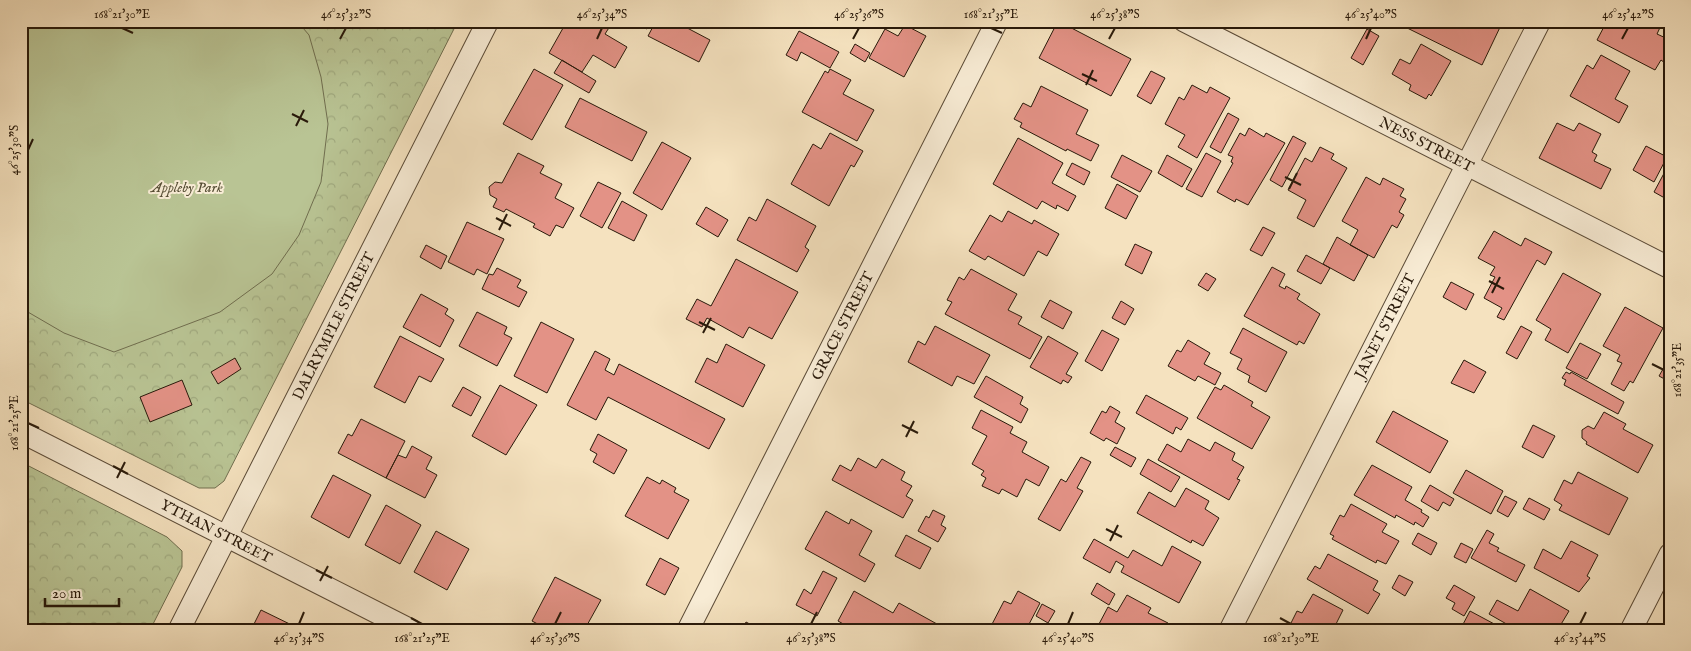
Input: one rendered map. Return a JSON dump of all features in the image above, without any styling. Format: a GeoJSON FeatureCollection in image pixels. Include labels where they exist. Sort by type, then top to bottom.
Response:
{"type":"FeatureCollection","features":[{"type":"Feature","properties":{"kind":"street","name":"DALRYMPLE STREET"},"geometry":{"type":"LineString","coordinates":[[179,630],[488,21]]}},
{"type":"Feature","properties":{"kind":"street","name":"GRACE STREET"},"geometry":{"type":"LineString","coordinates":[[688,630],[997,21]]}},
{"type":"Feature","properties":{"kind":"street","name":"NESS STREET"},"geometry":{"type":"LineString","coordinates":[[1184,21],[1670,268]]}},
{"type":"Feature","properties":{"kind":"street","name":"JANET STREET"},"geometry":{"type":"LineString","coordinates":[[1230,630],[1540,21]]}},
{"type":"Feature","properties":{"kind":"street","name":"YTHAN STREET"},"geometry":{"type":"LineString","coordinates":[[21,432],[411,630]]}},
{"type":"Feature","properties":{"kind":"street"},"geometry":{"type":"LineString","coordinates":[[1631,630],[1670,554]]}},
{"type":"Feature","properties":{"kind":"green space","name":"Appleby Park"},"geometry":{"type":"Polygon","coordinates":[[[21,21],[458,21],[224,481],[215,488],[199,488],[21,399],[21,21]]]}},
{"type":"Feature","properties":{"kind":"green space","name":"Appleby Park"},"geometry":{"type":"Polygon","coordinates":[[[21,21],[297,21],[309,35],[321,77],[328,124],[321,182],[299,235],[272,274],[220,312],[114,352],[64,333],[21,308],[21,21]]]}},
{"type":"Feature","properties":{"kind":"green space"},"geometry":{"type":"Polygon","coordinates":[[[21,462],[167,537],[182,551],[182,567],[150,630],[21,630],[21,462]]]}},
{"type":"Feature","properties":{"kind":"building"},"geometry":{"type":"Polygon","coordinates":[[[567,21],[612,23],[605,34],[627,47],[615,68],[593,55],[582,72],[549,53],[567,21]]]}},
{"type":"Feature","properties":{"kind":"building"},"geometry":{"type":"Polygon","coordinates":[[[632,21],[651,21],[647,29],[632,21]]]}},
{"type":"Feature","properties":{"kind":"building"},"geometry":{"type":"Polygon","coordinates":[[[656,21],[674,21],[710,40],[699,62],[648,36],[656,21]]]}},
{"type":"Feature","properties":{"kind":"building"},"geometry":{"type":"Polygon","coordinates":[[[877,21],[901,21],[899,26],[891,22],[888,27],[877,21]]]}},
{"type":"Feature","properties":{"kind":"building"},"geometry":{"type":"Polygon","coordinates":[[[1058,21],[1131,59],[1111,96],[1039,58],[1058,21]]]}},
{"type":"Feature","properties":{"kind":"building"},"geometry":{"type":"Polygon","coordinates":[[[1393,21],[1503,21],[1482,65],[1393,21]]]}},
{"type":"Feature","properties":{"kind":"building"},"geometry":{"type":"Polygon","coordinates":[[[1607,21],[1663,21],[1657,34],[1670,40],[1670,54],[1665,63],[1661,60],[1655,70],[1597,40],[1607,21]]]}},
{"type":"Feature","properties":{"kind":"building"},"geometry":{"type":"Polygon","coordinates":[[[905,25],[926,36],[904,77],[869,58],[885,29],[898,36],[905,25]]]}},
{"type":"Feature","properties":{"kind":"building"},"geometry":{"type":"Polygon","coordinates":[[[1367,29],[1379,36],[1363,65],[1351,58],[1367,29]]]}},
{"type":"Feature","properties":{"kind":"building"},"geometry":{"type":"Polygon","coordinates":[[[799,31],[839,52],[830,68],[801,52],[797,61],[786,55],[799,31]]]}},
{"type":"Feature","properties":{"kind":"building"},"geometry":{"type":"Polygon","coordinates":[[[855,44],[870,53],[865,62],[850,53],[855,44]]]}},
{"type":"Feature","properties":{"kind":"building"},"geometry":{"type":"Polygon","coordinates":[[[1421,44],[1451,61],[1431,96],[1429,94],[1426,99],[1409,90],[1411,85],[1392,74],[1400,59],[1410,64],[1421,44]]]}},
{"type":"Feature","properties":{"kind":"building"},"geometry":{"type":"Polygon","coordinates":[[[1601,55],[1630,71],[1615,99],[1628,106],[1619,123],[1570,96],[1587,65],[1593,69],[1601,55]]]}},
{"type":"Feature","properties":{"kind":"building"},"geometry":{"type":"Polygon","coordinates":[[[562,60],[596,81],[589,93],[554,73],[562,60]]]}},
{"type":"Feature","properties":{"kind":"building"},"geometry":{"type":"Polygon","coordinates":[[[534,69],[563,85],[532,140],[503,124],[534,69]]]}},
{"type":"Feature","properties":{"kind":"building"},"geometry":{"type":"Polygon","coordinates":[[[830,69],[851,80],[843,94],[874,110],[857,141],[802,112],[825,71],[828,73],[830,69]]]}},
{"type":"Feature","properties":{"kind":"building"},"geometry":{"type":"Polygon","coordinates":[[[1151,71],[1165,78],[1151,104],[1137,96],[1151,71]]]}},
{"type":"Feature","properties":{"kind":"building"},"geometry":{"type":"Polygon","coordinates":[[[1192,85],[1207,93],[1210,87],[1230,98],[1197,158],[1178,147],[1185,135],[1165,124],[1179,97],[1184,100],[1192,85]]]}},
{"type":"Feature","properties":{"kind":"building"},"geometry":{"type":"Polygon","coordinates":[[[1041,86],[1088,110],[1076,134],[1099,145],[1091,161],[1067,149],[1066,151],[1020,127],[1022,123],[1014,119],[1023,103],[1031,107],[1041,86]]]}},
{"type":"Feature","properties":{"kind":"building"},"geometry":{"type":"Polygon","coordinates":[[[580,98],[647,132],[632,161],[565,127],[580,98]]]}},
{"type":"Feature","properties":{"kind":"building"},"geometry":{"type":"Polygon","coordinates":[[[1228,113],[1239,119],[1221,153],[1210,147],[1228,113]]]}},
{"type":"Feature","properties":{"kind":"building"},"geometry":{"type":"Polygon","coordinates":[[[1557,123],[1574,131],[1579,123],[1601,134],[1592,152],[1597,155],[1594,161],[1611,169],[1601,189],[1539,158],[1557,123]]]}},
{"type":"Feature","properties":{"kind":"building"},"geometry":{"type":"Polygon","coordinates":[[[1249,128],[1264,137],[1266,133],[1285,143],[1248,205],[1236,199],[1235,202],[1217,192],[1233,163],[1231,162],[1233,157],[1228,155],[1240,133],[1245,136],[1249,128]]]}},
{"type":"Feature","properties":{"kind":"building"},"geometry":{"type":"Polygon","coordinates":[[[830,133],[863,151],[854,167],[851,165],[829,206],[791,184],[813,144],[821,149],[830,133]]]}},
{"type":"Feature","properties":{"kind":"building"},"geometry":{"type":"Polygon","coordinates":[[[1293,136],[1306,143],[1282,187],[1270,180],[1293,136]]]}},
{"type":"Feature","properties":{"kind":"building"},"geometry":{"type":"Polygon","coordinates":[[[1018,138],[1063,163],[1052,183],[1076,196],[1068,211],[1057,205],[1056,209],[1042,201],[1037,209],[993,184],[1018,138]]]}},
{"type":"Feature","properties":{"kind":"building"},"geometry":{"type":"Polygon","coordinates":[[[662,142],[691,158],[662,210],[633,193],[662,142]]]}},
{"type":"Feature","properties":{"kind":"building"},"geometry":{"type":"Polygon","coordinates":[[[1646,146],[1667,157],[1654,182],[1633,170],[1646,146]]]}},
{"type":"Feature","properties":{"kind":"building"},"geometry":{"type":"Polygon","coordinates":[[[1320,147],[1334,154],[1331,159],[1347,168],[1314,227],[1297,218],[1306,200],[1288,190],[1305,158],[1312,162],[1320,147]]]}},
{"type":"Feature","properties":{"kind":"building"},"geometry":{"type":"Polygon","coordinates":[[[518,153],[544,166],[540,173],[562,184],[555,198],[574,208],[563,228],[556,225],[550,236],[533,227],[535,224],[506,209],[504,212],[493,207],[497,199],[490,195],[489,187],[495,182],[502,183],[518,153]]]}},
{"type":"Feature","properties":{"kind":"building"},"geometry":{"type":"Polygon","coordinates":[[[1206,153],[1221,161],[1202,197],[1186,189],[1206,153]]]}},
{"type":"Feature","properties":{"kind":"building"},"geometry":{"type":"Polygon","coordinates":[[[1122,155],[1152,171],[1140,192],[1111,177],[1122,155]]]}},
{"type":"Feature","properties":{"kind":"building"},"geometry":{"type":"Polygon","coordinates":[[[1167,155],[1192,169],[1182,187],[1158,173],[1167,155]]]}},
{"type":"Feature","properties":{"kind":"building"},"geometry":{"type":"Polygon","coordinates":[[[1072,163],[1090,172],[1084,185],[1066,175],[1072,163]]]}},
{"type":"Feature","properties":{"kind":"building"},"geometry":{"type":"Polygon","coordinates":[[[1670,165],[1670,201],[1654,192],[1670,165]]]}},
{"type":"Feature","properties":{"kind":"building"},"geometry":{"type":"Polygon","coordinates":[[[1366,177],[1380,185],[1383,178],[1404,189],[1400,196],[1406,199],[1399,212],[1404,215],[1397,228],[1392,225],[1374,258],[1350,245],[1358,230],[1342,221],[1366,177]]]}},
{"type":"Feature","properties":{"kind":"building"},"geometry":{"type":"Polygon","coordinates":[[[598,182],[621,193],[602,228],[580,216],[598,182]]]}},
{"type":"Feature","properties":{"kind":"building"},"geometry":{"type":"Polygon","coordinates":[[[1117,184],[1138,196],[1126,219],[1105,208],[1117,184]]]}},
{"type":"Feature","properties":{"kind":"building"},"geometry":{"type":"Polygon","coordinates":[[[767,199],[816,226],[805,247],[809,250],[797,272],[737,240],[749,217],[756,221],[767,199]]]}},
{"type":"Feature","properties":{"kind":"building"},"geometry":{"type":"Polygon","coordinates":[[[622,201],[647,215],[634,241],[608,228],[622,201]]]}},
{"type":"Feature","properties":{"kind":"building"},"geometry":{"type":"Polygon","coordinates":[[[706,207],[728,220],[718,237],[696,224],[706,207]]]}},
{"type":"Feature","properties":{"kind":"building"},"geometry":{"type":"Polygon","coordinates":[[[1008,211],[1032,224],[1034,220],[1059,234],[1047,256],[1038,251],[1024,276],[988,256],[985,260],[969,251],[990,215],[1002,222],[1008,211]]]}},
{"type":"Feature","properties":{"kind":"building"},"geometry":{"type":"Polygon","coordinates":[[[467,222],[504,239],[487,274],[477,269],[474,275],[448,262],[467,222]]]}},
{"type":"Feature","properties":{"kind":"building"},"geometry":{"type":"Polygon","coordinates":[[[1263,227],[1275,233],[1262,256],[1250,250],[1263,227]]]}},
{"type":"Feature","properties":{"kind":"building"},"geometry":{"type":"Polygon","coordinates":[[[1494,231],[1521,246],[1525,238],[1552,252],[1545,265],[1537,260],[1504,320],[1497,317],[1502,308],[1484,298],[1495,277],[1490,275],[1495,267],[1478,258],[1494,231]]]}},
{"type":"Feature","properties":{"kind":"building"},"geometry":{"type":"Polygon","coordinates":[[[1337,237],[1368,255],[1354,281],[1323,264],[1337,237]]]}},
{"type":"Feature","properties":{"kind":"building"},"geometry":{"type":"Polygon","coordinates":[[[1135,244],[1152,252],[1142,274],[1125,265],[1135,244]]]}},
{"type":"Feature","properties":{"kind":"building"},"geometry":{"type":"Polygon","coordinates":[[[426,245],[447,256],[441,269],[420,257],[426,245]]]}},
{"type":"Feature","properties":{"kind":"building"},"geometry":{"type":"Polygon","coordinates":[[[1306,255],[1330,268],[1321,284],[1297,271],[1306,255]]]}},
{"type":"Feature","properties":{"kind":"building"},"geometry":{"type":"Polygon","coordinates":[[[736,259],[798,292],[772,339],[749,327],[743,338],[707,318],[702,327],[686,319],[697,299],[711,306],[736,259]]]}},
{"type":"Feature","properties":{"kind":"building"},"geometry":{"type":"Polygon","coordinates":[[[1272,267],[1285,274],[1279,286],[1285,289],[1286,286],[1300,294],[1297,299],[1320,314],[1304,344],[1299,341],[1297,345],[1244,316],[1272,267]]]}},
{"type":"Feature","properties":{"kind":"building"},"geometry":{"type":"Polygon","coordinates":[[[497,268],[521,280],[517,287],[527,292],[519,307],[482,289],[489,274],[493,275],[497,268]]]}},
{"type":"Feature","properties":{"kind":"building"},"geometry":{"type":"Polygon","coordinates":[[[971,269],[1017,294],[1008,310],[1022,317],[1018,324],[1042,337],[1030,359],[945,314],[952,302],[947,300],[959,277],[964,280],[971,269]]]}},
{"type":"Feature","properties":{"kind":"building"},"geometry":{"type":"Polygon","coordinates":[[[1206,273],[1216,279],[1208,291],[1198,285],[1206,273]]]}},
{"type":"Feature","properties":{"kind":"building"},"geometry":{"type":"Polygon","coordinates":[[[1563,273],[1601,294],[1568,353],[1545,340],[1551,329],[1536,320],[1563,273]]]}},
{"type":"Feature","properties":{"kind":"building"},"geometry":{"type":"Polygon","coordinates":[[[1451,282],[1474,294],[1466,310],[1443,297],[1451,282]]]}},
{"type":"Feature","properties":{"kind":"building"},"geometry":{"type":"Polygon","coordinates":[[[421,294],[448,309],[445,314],[454,320],[440,347],[403,327],[421,294]]]}},
{"type":"Feature","properties":{"kind":"building"},"geometry":{"type":"Polygon","coordinates":[[[1050,300],[1072,312],[1063,329],[1041,317],[1050,300]]]}},
{"type":"Feature","properties":{"kind":"building"},"geometry":{"type":"Polygon","coordinates":[[[1121,301],[1134,309],[1125,325],[1112,318],[1121,301]]]}},
{"type":"Feature","properties":{"kind":"building"},"geometry":{"type":"Polygon","coordinates":[[[1625,307],[1663,328],[1633,383],[1630,381],[1624,391],[1611,384],[1622,363],[1617,361],[1620,355],[1603,346],[1625,307]]]}},
{"type":"Feature","properties":{"kind":"building"},"geometry":{"type":"Polygon","coordinates":[[[477,312],[507,327],[504,334],[512,338],[497,366],[459,346],[477,312]]]}},
{"type":"Feature","properties":{"kind":"building"},"geometry":{"type":"Polygon","coordinates":[[[541,322],[574,339],[547,393],[514,376],[541,322]]]}},
{"type":"Feature","properties":{"kind":"building"},"geometry":{"type":"Polygon","coordinates":[[[935,326],[990,355],[974,384],[957,376],[952,386],[908,362],[918,341],[925,345],[935,326]]]}},
{"type":"Feature","properties":{"kind":"building"},"geometry":{"type":"Polygon","coordinates":[[[1521,326],[1532,332],[1517,359],[1506,353],[1521,326]]]}},
{"type":"Feature","properties":{"kind":"building"},"geometry":{"type":"Polygon","coordinates":[[[1243,328],[1287,352],[1266,392],[1248,382],[1250,376],[1237,369],[1242,359],[1230,353],[1243,328]]]}},
{"type":"Feature","properties":{"kind":"building"},"geometry":{"type":"Polygon","coordinates":[[[1102,330],[1119,339],[1102,371],[1085,361],[1102,330]]]}},
{"type":"Feature","properties":{"kind":"building"},"geometry":{"type":"Polygon","coordinates":[[[400,336],[444,359],[431,382],[419,376],[405,403],[374,387],[400,336]]]}},
{"type":"Feature","properties":{"kind":"building"},"geometry":{"type":"Polygon","coordinates":[[[1048,336],[1078,353],[1066,374],[1072,377],[1068,383],[1063,380],[1061,384],[1030,367],[1048,336]]]}},
{"type":"Feature","properties":{"kind":"building"},"geometry":{"type":"Polygon","coordinates":[[[1188,340],[1210,353],[1204,364],[1221,373],[1215,385],[1198,376],[1195,381],[1168,366],[1177,350],[1181,352],[1188,340]]]}},
{"type":"Feature","properties":{"kind":"building"},"geometry":{"type":"Polygon","coordinates":[[[1580,343],[1601,354],[1587,379],[1566,368],[1580,343]]]}},
{"type":"Feature","properties":{"kind":"building"},"geometry":{"type":"Polygon","coordinates":[[[726,344],[765,365],[743,407],[695,382],[707,358],[717,363],[726,344]]]}},
{"type":"Feature","properties":{"kind":"building"},"geometry":{"type":"Polygon","coordinates":[[[595,351],[610,359],[605,370],[614,375],[619,364],[725,419],[709,449],[608,397],[596,420],[567,405],[595,351]]]}},
{"type":"Feature","properties":{"kind":"building"},"geometry":{"type":"Polygon","coordinates":[[[1670,357],[1670,382],[1659,376],[1670,357]]]}},
{"type":"Feature","properties":{"kind":"building"},"geometry":{"type":"Polygon","coordinates":[[[235,358],[241,369],[218,384],[211,372],[235,358]]]}},
{"type":"Feature","properties":{"kind":"building"},"geometry":{"type":"Polygon","coordinates":[[[1464,360],[1486,372],[1474,393],[1451,383],[1464,360]]]}},
{"type":"Feature","properties":{"kind":"building"},"geometry":{"type":"Polygon","coordinates":[[[1566,372],[1570,374],[1571,372],[1624,402],[1618,414],[1564,385],[1566,380],[1562,378],[1566,372]]]}},
{"type":"Feature","properties":{"kind":"building"},"geometry":{"type":"Polygon","coordinates":[[[986,376],[1023,397],[1020,404],[1028,409],[1021,423],[974,397],[986,376]]]}},
{"type":"Feature","properties":{"kind":"building"},"geometry":{"type":"Polygon","coordinates":[[[182,380],[192,405],[150,422],[140,397],[182,380]]]}},
{"type":"Feature","properties":{"kind":"building"},"geometry":{"type":"Polygon","coordinates":[[[500,385],[537,405],[506,455],[472,436],[500,385]]]}},
{"type":"Feature","properties":{"kind":"building"},"geometry":{"type":"Polygon","coordinates":[[[1224,385],[1253,402],[1251,406],[1270,417],[1252,449],[1197,418],[1215,387],[1221,390],[1224,385]]]}},
{"type":"Feature","properties":{"kind":"building"},"geometry":{"type":"Polygon","coordinates":[[[463,387],[481,397],[471,416],[452,406],[463,387]]]}},
{"type":"Feature","properties":{"kind":"building"},"geometry":{"type":"Polygon","coordinates":[[[1146,395],[1188,418],[1181,430],[1176,427],[1173,434],[1136,413],[1146,395]]]}},
{"type":"Feature","properties":{"kind":"building"},"geometry":{"type":"Polygon","coordinates":[[[1110,406],[1120,412],[1115,422],[1125,428],[1117,444],[1106,438],[1104,441],[1090,433],[1102,411],[1106,413],[1110,406]]]}},
{"type":"Feature","properties":{"kind":"building"},"geometry":{"type":"Polygon","coordinates":[[[981,410],[1013,427],[1010,433],[1027,442],[1022,452],[1049,467],[1039,486],[1026,479],[1017,497],[1002,489],[999,494],[982,486],[986,478],[981,475],[984,471],[972,464],[987,436],[972,428],[981,410]]]}},
{"type":"Feature","properties":{"kind":"building"},"geometry":{"type":"Polygon","coordinates":[[[1393,411],[1448,441],[1430,473],[1376,442],[1393,411]]]}},
{"type":"Feature","properties":{"kind":"building"},"geometry":{"type":"Polygon","coordinates":[[[1604,412],[1626,424],[1623,429],[1653,445],[1638,473],[1586,444],[1587,442],[1582,438],[1582,430],[1588,426],[1594,429],[1604,412]]]}},
{"type":"Feature","properties":{"kind":"building"},"geometry":{"type":"Polygon","coordinates":[[[361,419],[405,441],[386,478],[338,453],[348,434],[352,436],[361,419]]]}},
{"type":"Feature","properties":{"kind":"building"},"geometry":{"type":"Polygon","coordinates":[[[1533,425],[1555,436],[1543,458],[1522,447],[1533,425]]]}},
{"type":"Feature","properties":{"kind":"building"},"geometry":{"type":"Polygon","coordinates":[[[598,434],[627,450],[614,474],[593,462],[597,454],[590,450],[598,434]]]}},
{"type":"Feature","properties":{"kind":"building"},"geometry":{"type":"Polygon","coordinates":[[[1188,439],[1210,451],[1215,442],[1235,453],[1232,460],[1244,467],[1237,479],[1240,480],[1229,500],[1158,460],[1167,444],[1181,452],[1188,439]]]}},
{"type":"Feature","properties":{"kind":"building"},"geometry":{"type":"Polygon","coordinates":[[[412,446],[432,457],[426,469],[437,475],[425,498],[386,478],[398,455],[406,458],[412,446]]]}},
{"type":"Feature","properties":{"kind":"building"},"geometry":{"type":"Polygon","coordinates":[[[1115,447],[1136,458],[1131,467],[1110,455],[1115,447]]]}},
{"type":"Feature","properties":{"kind":"building"},"geometry":{"type":"Polygon","coordinates":[[[1081,457],[1091,462],[1077,488],[1083,491],[1060,531],[1038,519],[1061,479],[1066,482],[1081,457]]]}},
{"type":"Feature","properties":{"kind":"building"},"geometry":{"type":"Polygon","coordinates":[[[858,458],[876,468],[882,459],[905,472],[901,480],[912,486],[906,496],[913,500],[903,518],[832,480],[840,465],[851,471],[858,458]]]}},
{"type":"Feature","properties":{"kind":"building"},"geometry":{"type":"Polygon","coordinates":[[[1148,459],[1180,477],[1171,492],[1140,474],[1148,459]]]}},
{"type":"Feature","properties":{"kind":"building"},"geometry":{"type":"Polygon","coordinates":[[[1372,465],[1412,487],[1405,500],[1422,510],[1421,512],[1429,517],[1423,527],[1415,522],[1414,525],[1396,515],[1395,518],[1354,495],[1372,465]]]}},
{"type":"Feature","properties":{"kind":"building"},"geometry":{"type":"Polygon","coordinates":[[[1466,470],[1503,491],[1491,514],[1453,493],[1466,470]]]}},
{"type":"Feature","properties":{"kind":"building"},"geometry":{"type":"Polygon","coordinates":[[[1578,472],[1628,498],[1609,535],[1559,510],[1562,505],[1554,500],[1564,480],[1572,484],[1578,472]]]}},
{"type":"Feature","properties":{"kind":"building"},"geometry":{"type":"Polygon","coordinates":[[[333,475],[371,495],[349,538],[311,517],[333,475]]]}},
{"type":"Feature","properties":{"kind":"building"},"geometry":{"type":"Polygon","coordinates":[[[647,477],[660,484],[662,480],[676,488],[674,492],[689,500],[668,539],[625,516],[647,477]]]}},
{"type":"Feature","properties":{"kind":"building"},"geometry":{"type":"Polygon","coordinates":[[[1430,485],[1454,499],[1450,506],[1443,502],[1438,511],[1421,501],[1430,485]]]}},
{"type":"Feature","properties":{"kind":"building"},"geometry":{"type":"Polygon","coordinates":[[[1186,488],[1209,501],[1205,509],[1219,518],[1203,546],[1192,540],[1191,543],[1137,513],[1149,492],[1175,507],[1186,488]]]}},
{"type":"Feature","properties":{"kind":"building"},"geometry":{"type":"Polygon","coordinates":[[[1505,496],[1517,502],[1508,517],[1497,511],[1505,496]]]}},
{"type":"Feature","properties":{"kind":"building"},"geometry":{"type":"Polygon","coordinates":[[[1529,498],[1550,509],[1544,520],[1523,509],[1529,498]]]}},
{"type":"Feature","properties":{"kind":"building"},"geometry":{"type":"Polygon","coordinates":[[[1351,504],[1387,524],[1382,532],[1399,541],[1386,564],[1377,560],[1376,563],[1332,539],[1334,536],[1330,534],[1340,515],[1344,517],[1351,504]]]}},
{"type":"Feature","properties":{"kind":"building"},"geometry":{"type":"Polygon","coordinates":[[[386,505],[421,525],[400,564],[365,545],[386,505]]]}},
{"type":"Feature","properties":{"kind":"building"},"geometry":{"type":"Polygon","coordinates":[[[933,510],[945,516],[941,525],[946,528],[938,542],[918,531],[926,516],[929,518],[933,510]]]}},
{"type":"Feature","properties":{"kind":"building"},"geometry":{"type":"Polygon","coordinates":[[[826,511],[849,524],[851,519],[872,531],[859,555],[875,564],[865,582],[805,549],[826,511]]]}},
{"type":"Feature","properties":{"kind":"building"},"geometry":{"type":"Polygon","coordinates":[[[1487,530],[1494,534],[1489,543],[1499,548],[1497,551],[1525,565],[1516,582],[1471,558],[1487,530]]]}},
{"type":"Feature","properties":{"kind":"building"},"geometry":{"type":"Polygon","coordinates":[[[436,531],[469,549],[447,590],[414,572],[436,531]]]}},
{"type":"Feature","properties":{"kind":"building"},"geometry":{"type":"Polygon","coordinates":[[[1418,533],[1437,543],[1431,555],[1412,544],[1418,533]]]}},
{"type":"Feature","properties":{"kind":"building"},"geometry":{"type":"Polygon","coordinates":[[[906,535],[931,548],[920,569],[895,556],[906,535]]]}},
{"type":"Feature","properties":{"kind":"building"},"geometry":{"type":"Polygon","coordinates":[[[1094,539],[1128,558],[1133,550],[1162,566],[1172,546],[1201,562],[1179,603],[1121,572],[1124,566],[1116,561],[1110,573],[1083,558],[1094,539]]]}},
{"type":"Feature","properties":{"kind":"building"},"geometry":{"type":"Polygon","coordinates":[[[1571,541],[1598,555],[1587,576],[1590,578],[1579,592],[1534,568],[1543,549],[1561,559],[1571,541]]]}},
{"type":"Feature","properties":{"kind":"building"},"geometry":{"type":"Polygon","coordinates":[[[1461,543],[1473,549],[1466,563],[1454,557],[1461,543]]]}},
{"type":"Feature","properties":{"kind":"building"},"geometry":{"type":"Polygon","coordinates":[[[1328,554],[1378,581],[1373,590],[1380,594],[1368,614],[1307,579],[1315,566],[1320,569],[1328,554]]]}},
{"type":"Feature","properties":{"kind":"building"},"geometry":{"type":"Polygon","coordinates":[[[660,558],[679,568],[665,595],[646,585],[660,558]]]}},
{"type":"Feature","properties":{"kind":"building"},"geometry":{"type":"Polygon","coordinates":[[[823,571],[837,578],[817,616],[796,605],[804,589],[811,594],[823,571]]]}},
{"type":"Feature","properties":{"kind":"building"},"geometry":{"type":"Polygon","coordinates":[[[1399,575],[1413,582],[1405,596],[1392,588],[1399,575]]]}},
{"type":"Feature","properties":{"kind":"building"},"geometry":{"type":"Polygon","coordinates":[[[555,577],[601,600],[586,627],[591,630],[549,630],[532,621],[555,577]]]}},
{"type":"Feature","properties":{"kind":"building"},"geometry":{"type":"Polygon","coordinates":[[[1097,583],[1115,594],[1109,605],[1091,594],[1097,583]]]}},
{"type":"Feature","properties":{"kind":"building"},"geometry":{"type":"Polygon","coordinates":[[[1454,585],[1475,597],[1464,616],[1452,609],[1455,603],[1446,598],[1454,585]]]}},
{"type":"Feature","properties":{"kind":"building"},"geometry":{"type":"Polygon","coordinates":[[[1530,589],[1569,611],[1560,626],[1563,630],[1517,630],[1489,614],[1497,600],[1518,611],[1530,589]]]}},
{"type":"Feature","properties":{"kind":"building"},"geometry":{"type":"Polygon","coordinates":[[[854,591],[893,613],[899,603],[937,624],[934,630],[854,630],[838,621],[854,591]]]}},
{"type":"Feature","properties":{"kind":"building"},"geometry":{"type":"Polygon","coordinates":[[[1018,591],[1040,603],[1026,630],[989,630],[1004,601],[1011,604],[1018,591]]]}},
{"type":"Feature","properties":{"kind":"building"},"geometry":{"type":"Polygon","coordinates":[[[1313,594],[1343,610],[1334,628],[1338,630],[1288,629],[1297,611],[1302,613],[1313,594]]]}},
{"type":"Feature","properties":{"kind":"building"},"geometry":{"type":"Polygon","coordinates":[[[1127,595],[1151,608],[1148,613],[1168,623],[1164,630],[1108,630],[1099,624],[1108,607],[1117,612],[1127,595]]]}},
{"type":"Feature","properties":{"kind":"building"},"geometry":{"type":"Polygon","coordinates":[[[1042,604],[1055,611],[1048,623],[1036,616],[1042,604]]]}},
{"type":"Feature","properties":{"kind":"building"},"geometry":{"type":"Polygon","coordinates":[[[261,610],[302,630],[251,630],[261,610]]]}},
{"type":"Feature","properties":{"kind":"building"},"geometry":{"type":"Polygon","coordinates":[[[1470,611],[1498,626],[1497,630],[1460,630],[1470,611]]]}},
{"type":"Feature","properties":{"kind":"building"},"geometry":{"type":"Polygon","coordinates":[[[746,622],[761,630],[742,630],[746,622]]]}}]}
